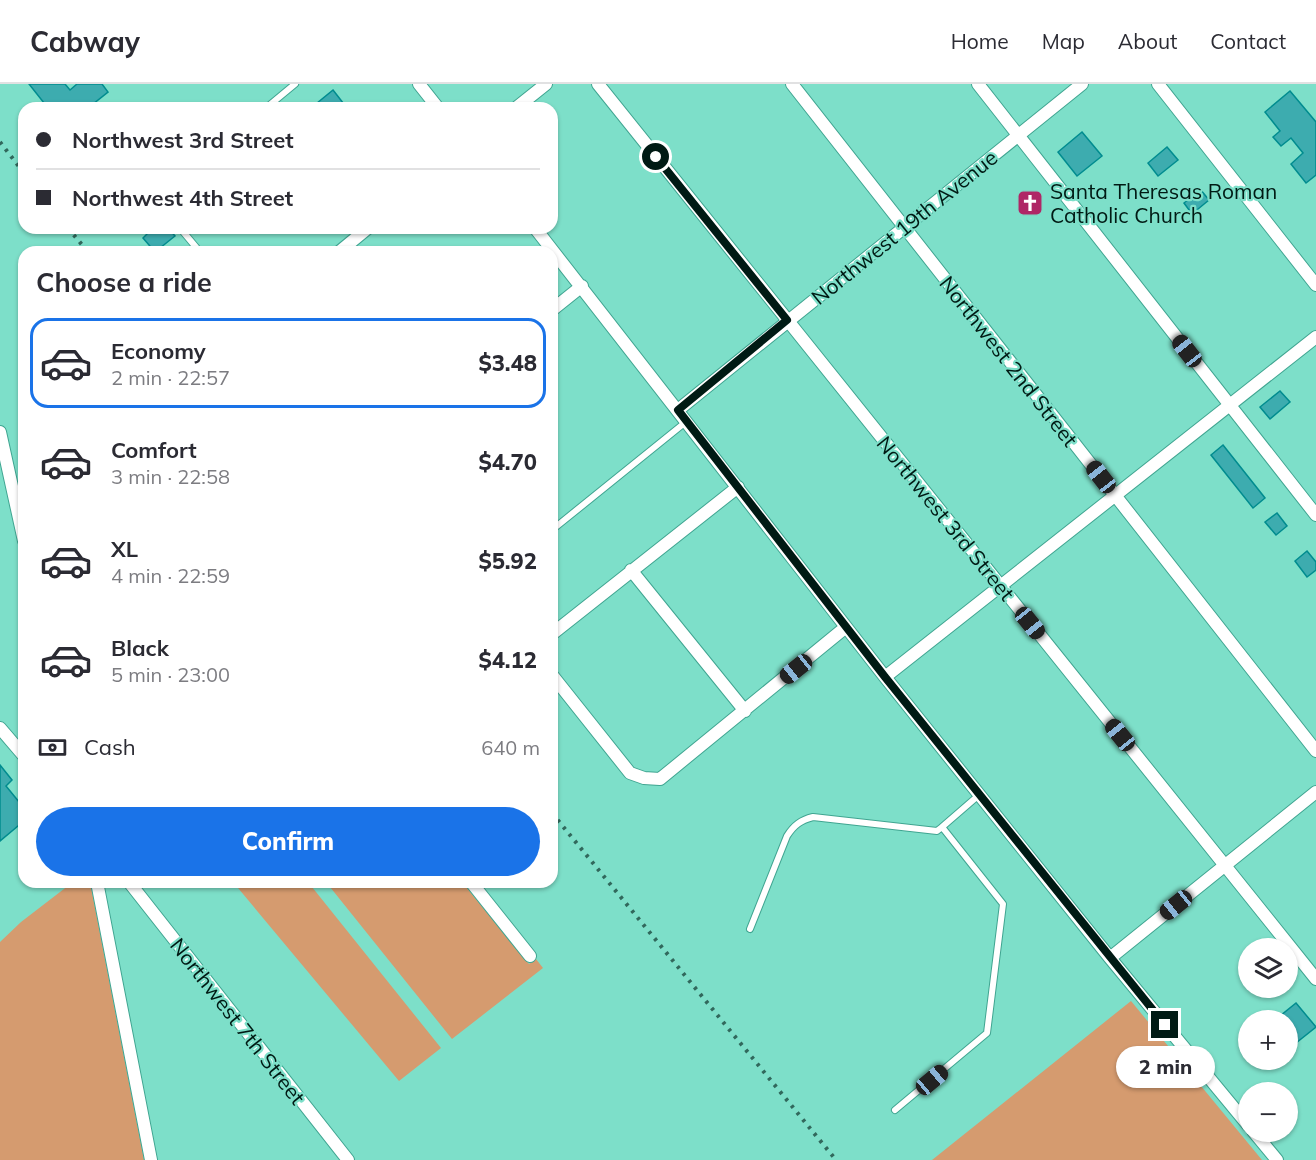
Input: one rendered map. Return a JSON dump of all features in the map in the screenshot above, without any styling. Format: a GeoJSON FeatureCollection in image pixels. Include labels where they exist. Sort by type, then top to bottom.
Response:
{"type":"FeatureCollection","features":[{"type":"Feature","properties":{"kind":"street"},"geometry":{"type":"LineString","coordinates":[[419,84],[433,102]]}},
{"type":"Feature","properties":{"kind":"street"},"geometry":{"type":"LineString","coordinates":[[524,102],[546,84]]}},
{"type":"Feature","properties":{"kind":"street","name":"Northwest 3rd Street"},"geometry":{"type":"LineString","coordinates":[[598,84],[1316,979]]}},
{"type":"Feature","properties":{"kind":"street","name":"Northwest 2nd Street"},"geometry":{"type":"LineString","coordinates":[[792,84],[1316,751]]}},
{"type":"Feature","properties":{"kind":"street"},"geometry":{"type":"LineString","coordinates":[[978,84],[1316,515]]}},
{"type":"Feature","properties":{"kind":"street","name":"Northwest 19th Avenue"},"geometry":{"type":"LineString","coordinates":[[678,410],[1082,84]]}},
{"type":"Feature","properties":{"kind":"street"},"geometry":{"type":"LineString","coordinates":[[1158,84],[1316,285]]}},
{"type":"Feature","properties":{"kind":"street"},"geometry":{"type":"LineString","coordinates":[[346,246],[361,234]]}},
{"type":"Feature","properties":{"kind":"street"},"geometry":{"type":"LineString","coordinates":[[540,234],[550,246]]}},
{"type":"Feature","properties":{"kind":"street"},"geometry":{"type":"LineString","coordinates":[[558,256],[885,677],[1110,958],[1238,1113]]}},
{"type":"Feature","properties":{"kind":"street"},"geometry":{"type":"LineString","coordinates":[[558,305],[582,286]]}},
{"type":"Feature","properties":{"kind":"street"},"geometry":{"type":"LineString","coordinates":[[885,677],[1316,337]]}},
{"type":"Feature","properties":{"kind":"street"},"geometry":{"type":"LineString","coordinates":[[0,432],[18,514]]}},
{"type":"Feature","properties":{"kind":"street"},"geometry":{"type":"LineString","coordinates":[[558,629],[738,487]]}},
{"type":"Feature","properties":{"kind":"street"},"geometry":{"type":"LineString","coordinates":[[632,570],[745,711]]}},
{"type":"Feature","properties":{"kind":"street"},"geometry":{"type":"LineString","coordinates":[[558,682],[630,772],[644,778],[660,779],[846,627]]}},
{"type":"Feature","properties":{"kind":"street"},"geometry":{"type":"LineString","coordinates":[[0,728],[18,749]]}},
{"type":"Feature","properties":{"kind":"street"},"geometry":{"type":"LineString","coordinates":[[1110,958],[1316,792]]}},
{"type":"Feature","properties":{"kind":"street"},"geometry":{"type":"LineString","coordinates":[[98,888],[151,1160]]}},
{"type":"Feature","properties":{"kind":"street","name":"Northwest 7th Street"},"geometry":{"type":"LineString","coordinates":[[134,888],[348,1160]]}},
{"type":"Feature","properties":{"kind":"street"},"geometry":{"type":"LineString","coordinates":[[476,888],[530,956]]}},
{"type":"Feature","properties":{"kind":"street"},"geometry":{"type":"LineString","coordinates":[[1262,1142],[1277,1160]]}},
{"type":"Feature","properties":{"kind":"lane"},"geometry":{"type":"LineString","coordinates":[[273,102],[295,84]]}},
{"type":"Feature","properties":{"kind":"lane"},"geometry":{"type":"LineString","coordinates":[[185,234],[195,246]]}},
{"type":"Feature","properties":{"kind":"lane"},"geometry":{"type":"LineString","coordinates":[[558,525],[687,421]]}},
{"type":"Feature","properties":{"kind":"lane"},"geometry":{"type":"LineString","coordinates":[[750,929],[787,836],[802,820],[813,818],[937,831],[979,795]]}},
{"type":"Feature","properties":{"kind":"lane"},"geometry":{"type":"LineString","coordinates":[[895,1110],[987,1033],[1003,904],[942,827]]}},
{"type":"Feature","properties":{"kind":"shaded area"},"geometry":{"type":"Polygon","coordinates":[[[65,888],[91,888],[144,1160],[0,1160],[0,942],[21,922],[65,888]]]}},
{"type":"Feature","properties":{"kind":"shaded area"},"geometry":{"type":"Polygon","coordinates":[[[238,888],[313,888],[441,1048],[399,1081],[238,888]]]}},
{"type":"Feature","properties":{"kind":"shaded area"},"geometry":{"type":"Polygon","coordinates":[[[331,888],[467,888],[529,964],[536,959],[543,968],[452,1039],[331,888]]]}},
{"type":"Feature","properties":{"kind":"shaded area"},"geometry":{"type":"Polygon","coordinates":[[[1131,1001],[1238,1131],[1238,1142],[1247,1142],[1262,1160],[932,1160],[1131,1001]]]}},
{"type":"Feature","properties":{"kind":"building"},"geometry":{"type":"Polygon","coordinates":[[[29,84],[65,84],[70,90],[77,84],[102,84],[108,92],[96,102],[43,102],[29,84]]]}},
{"type":"Feature","properties":{"kind":"building"},"geometry":{"type":"Polygon","coordinates":[[[333,90],[342,102],[318,102],[333,90]]]}},
{"type":"Feature","properties":{"kind":"building"},"geometry":{"type":"Polygon","coordinates":[[[1290,91],[1316,122],[1316,175],[1306,183],[1291,164],[1303,153],[1291,138],[1281,146],[1273,137],[1280,131],[1265,112],[1290,91]]]}},
{"type":"Feature","properties":{"kind":"building"},"geometry":{"type":"Polygon","coordinates":[[[1082,132],[1102,156],[1077,176],[1058,152],[1082,132]]]}},
{"type":"Feature","properties":{"kind":"building"},"geometry":{"type":"Polygon","coordinates":[[[1167,147],[1178,160],[1158,176],[1148,163],[1167,147]]]}},
{"type":"Feature","properties":{"kind":"building"},"geometry":{"type":"Polygon","coordinates":[[[1200,189],[1209,200],[1192,214],[1184,203],[1200,189]]]}},
{"type":"Feature","properties":{"kind":"building"},"geometry":{"type":"Polygon","coordinates":[[[147,234],[173,234],[175,236],[162,246],[150,246],[143,238],[147,234]]]}},
{"type":"Feature","properties":{"kind":"building"},"geometry":{"type":"Polygon","coordinates":[[[1280,391],[1290,402],[1270,419],[1260,407],[1280,391]]]}},
{"type":"Feature","properties":{"kind":"building"},"geometry":{"type":"Polygon","coordinates":[[[1223,445],[1265,498],[1253,508],[1211,455],[1223,445]]]}},
{"type":"Feature","properties":{"kind":"building"},"geometry":{"type":"Polygon","coordinates":[[[1277,513],[1287,526],[1276,535],[1265,522],[1277,513]]]}},
{"type":"Feature","properties":{"kind":"building"},"geometry":{"type":"Polygon","coordinates":[[[1307,551],[1316,562],[1316,570],[1307,577],[1295,561],[1307,551]]]}},
{"type":"Feature","properties":{"kind":"building"},"geometry":{"type":"Polygon","coordinates":[[[0,765],[12,780],[6,786],[18,801],[18,826],[0,841],[0,765]]]}},
{"type":"Feature","properties":{"kind":"building"},"geometry":{"type":"Polygon","coordinates":[[[1296,1003],[1316,1027],[1298,1041],[1298,1010],[1287,1010],[1296,1003]]]}},
{"type":"Feature","properties":{"kind":"railway"},"geometry":{"type":"LineString","coordinates":[[0,142],[18,165]]}},
{"type":"Feature","properties":{"kind":"railway"},"geometry":{"type":"LineString","coordinates":[[73,234],[83,246]]}},
{"type":"Feature","properties":{"kind":"railway"},"geometry":{"type":"LineString","coordinates":[[558,820],[836,1160]]}},
{"type":"Feature","properties":{"kind":"place","name":"Santa Theresas Roman Catholic Church"},"geometry":{"type":"Point","coordinates":[1030,203]}},
{"type":"Feature","properties":{"kind":"route"},"geometry":{"type":"LineString","coordinates":[[656,157],[787,320],[678,410],[885,677],[1165,1025]]}}]}
